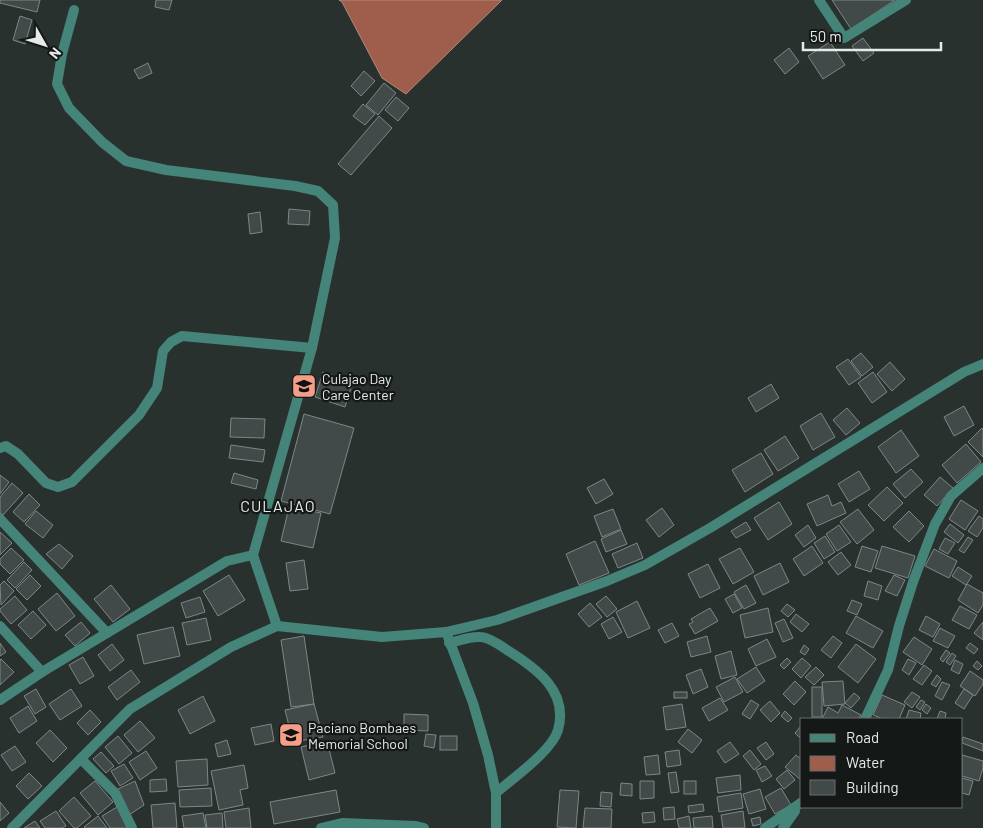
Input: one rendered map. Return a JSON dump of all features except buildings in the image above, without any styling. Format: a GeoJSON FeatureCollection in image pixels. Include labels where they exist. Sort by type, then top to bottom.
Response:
{"type":"FeatureCollection","features":[{"type":"Feature","properties":{"kind":"street"},"geometry":{"type":"LineString","coordinates":[[819,0],[844,38],[906,0]]}},
{"type":"Feature","properties":{"kind":"street"},"geometry":{"type":"LineString","coordinates":[[74,10],[62,54],[57,84],[68,108],[102,142],[126,161],[166,170],[318,190],[333,205],[335,238],[312,348],[253,555],[277,626]]}},
{"type":"Feature","properties":{"kind":"street"},"geometry":{"type":"LineString","coordinates":[[0,448],[6,446],[18,454],[46,484],[58,487],[72,482],[139,415],[157,388],[163,351],[171,342],[182,336],[312,348]]}},
{"type":"Feature","properties":{"kind":"street"},"geometry":{"type":"LineString","coordinates":[[12,828],[130,709],[231,647],[277,626],[382,637],[446,632],[496,620],[607,581],[646,565],[710,528],[964,372],[983,364]]}},
{"type":"Feature","properties":{"kind":"street"},"geometry":{"type":"LineString","coordinates":[[865,718],[888,670],[913,582],[935,524],[951,496],[983,468]]}},
{"type":"Feature","properties":{"kind":"street"},"geometry":{"type":"LineString","coordinates":[[0,519],[107,633]]}},
{"type":"Feature","properties":{"kind":"street"},"geometry":{"type":"LineString","coordinates":[[0,700],[42,672],[227,561],[253,555]]}},
{"type":"Feature","properties":{"kind":"street"},"geometry":{"type":"LineString","coordinates":[[0,626],[42,672]]}},
{"type":"Feature","properties":{"kind":"street"},"geometry":{"type":"LineString","coordinates":[[446,632],[473,703],[496,792],[496,828]]}},
{"type":"Feature","properties":{"kind":"street"},"geometry":{"type":"LineString","coordinates":[[450,643],[480,637],[498,644],[532,666],[551,686],[561,710],[557,732],[544,752],[496,792]]}},
{"type":"Feature","properties":{"kind":"street"},"geometry":{"type":"LineString","coordinates":[[81,759],[114,793],[132,828]]}},
{"type":"Feature","properties":{"kind":"street"},"geometry":{"type":"LineString","coordinates":[[765,828],[800,804]]}},
{"type":"Feature","properties":{"kind":"street"},"geometry":{"type":"LineString","coordinates":[[783,828],[800,804]]}},
{"type":"Feature","properties":{"kind":"street"},"geometry":{"type":"LineString","coordinates":[[320,828],[342,824],[416,826],[424,828]]}},
{"type":"Feature","properties":{"kind":"water"},"geometry":{"type":"Polygon","coordinates":[[[339,0],[502,0],[406,94],[382,78],[342,2],[339,0]]]}},
{"type":"Feature","properties":{"kind":"place","name":"Culajao Day Care Center"},"geometry":{"type":"Point","coordinates":[304,386]}},
{"type":"Feature","properties":{"kind":"place","name":"Paciano Bombaes Memorial School"},"geometry":{"type":"Point","coordinates":[291,735]}},
{"type":"Feature","properties":{"kind":"district","name":"CULAJAO"},"geometry":{"type":"Point","coordinates":[278,505]}}]}
